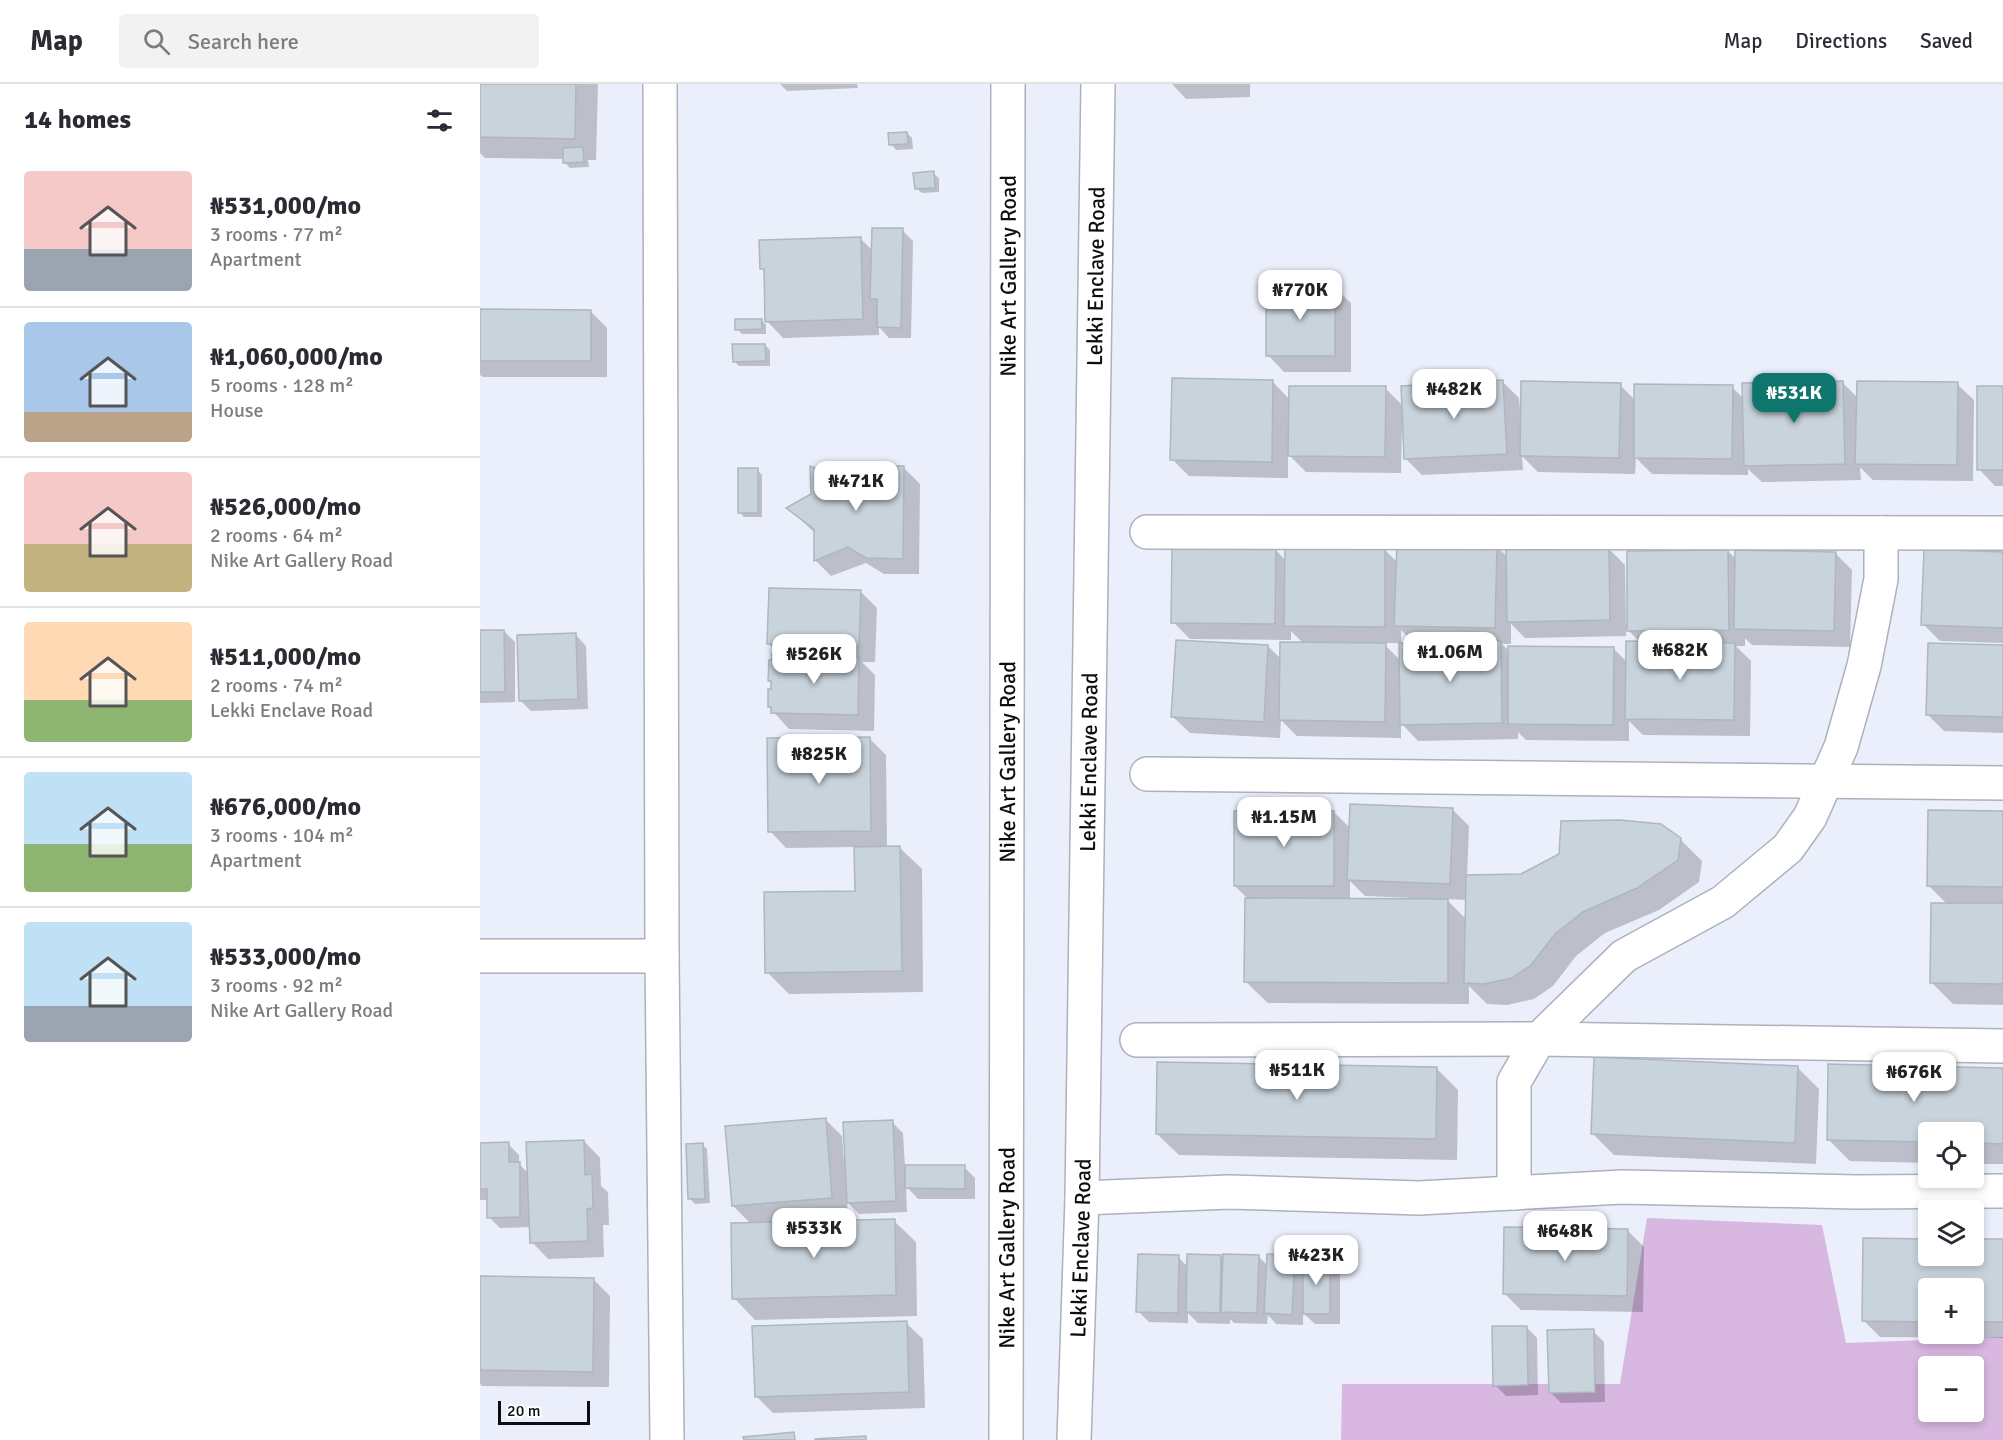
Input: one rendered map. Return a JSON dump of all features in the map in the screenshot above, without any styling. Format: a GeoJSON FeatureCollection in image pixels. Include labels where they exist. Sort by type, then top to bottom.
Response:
{"type":"FeatureCollection","features":[{"type":"Feature","properties":{"kind":"street"},"geometry":{"type":"LineString","coordinates":[[660,84],[662,956],[667,1440]]}},
{"type":"Feature","properties":{"kind":"street","name":"Nike Art Gallery Road"},"geometry":{"type":"LineString","coordinates":[[1006,1440],[1008,84]]}},
{"type":"Feature","properties":{"kind":"street","name":"Lekki Enclave Road"},"geometry":{"type":"LineString","coordinates":[[1074,1440],[1082,1198],[1098,84]]}},
{"type":"Feature","properties":{"kind":"street"},"geometry":{"type":"LineString","coordinates":[[1147,531],[2003,533]]}},
{"type":"Feature","properties":{"kind":"street"},"geometry":{"type":"LineString","coordinates":[[1514,1193],[1514,1082],[1539,1039],[1624,956],[1723,902],[1788,848],[1810,817],[1841,747],[1864,666],[1881,579],[1881,533]]}},
{"type":"Feature","properties":{"kind":"street"},"geometry":{"type":"LineString","coordinates":[[1147,774],[2003,783]]}},
{"type":"Feature","properties":{"kind":"street"},"geometry":{"type":"LineString","coordinates":[[480,956],[662,956]]}},
{"type":"Feature","properties":{"kind":"street"},"geometry":{"type":"LineString","coordinates":[[1137,1040],[1539,1039],[2003,1046]]}},
{"type":"Feature","properties":{"kind":"street"},"geometry":{"type":"LineString","coordinates":[[1082,1198],[1229,1192],[1419,1198],[1622,1187],[1856,1192],[2003,1191]]}},
{"type":"Feature","properties":{"kind":"shaded area"},"geometry":{"type":"Polygon","coordinates":[[[1647,1218],[1822,1225],[1846,1343],[1918,1340],[1918,1344],[1984,1344],[1984,1338],[2003,1337],[2003,1440],[1341,1440],[1342,1384],[1620,1384],[1647,1218]]]}},
{"type":"Feature","properties":{"kind":"building"},"geometry":{"type":"Polygon","coordinates":[[[480,84],[576,84],[575,139],[480,137],[480,84]]]}},
{"type":"Feature","properties":{"kind":"building"},"geometry":{"type":"Polygon","coordinates":[[[907,132],[908,144],[889,145],[888,133],[907,132]]]}},
{"type":"Feature","properties":{"kind":"building"},"geometry":{"type":"Polygon","coordinates":[[[583,147],[584,162],[563,163],[563,148],[583,147]]]}},
{"type":"Feature","properties":{"kind":"building"},"geometry":{"type":"Polygon","coordinates":[[[934,171],[935,188],[915,189],[913,173],[934,171]]]}},
{"type":"Feature","properties":{"kind":"building"},"geometry":{"type":"Polygon","coordinates":[[[872,228],[903,228],[901,328],[877,327],[877,299],[870,299],[872,228]]]}},
{"type":"Feature","properties":{"kind":"building"},"geometry":{"type":"Polygon","coordinates":[[[861,237],[863,319],[765,322],[764,269],[760,269],[759,240],[861,237]]]}},
{"type":"Feature","properties":{"kind":"building"},"geometry":{"type":"Polygon","coordinates":[[[1266,285],[1335,285],[1335,356],[1266,356],[1266,285]]]}},
{"type":"Feature","properties":{"kind":"building"},"geometry":{"type":"Polygon","coordinates":[[[480,309],[591,310],[591,361],[480,361],[480,309]]]}},
{"type":"Feature","properties":{"kind":"building"},"geometry":{"type":"Polygon","coordinates":[[[735,319],[762,319],[762,329],[735,330],[735,319]]]}},
{"type":"Feature","properties":{"kind":"building"},"geometry":{"type":"Polygon","coordinates":[[[732,344],[765,344],[766,361],[733,362],[732,344]]]}},
{"type":"Feature","properties":{"kind":"building"},"geometry":{"type":"Polygon","coordinates":[[[1172,378],[1273,380],[1272,462],[1170,460],[1172,378]]]}},
{"type":"Feature","properties":{"kind":"building"},"geometry":{"type":"Polygon","coordinates":[[[1503,380],[1507,454],[1404,459],[1401,386],[1503,380]]]}},
{"type":"Feature","properties":{"kind":"building"},"geometry":{"type":"Polygon","coordinates":[[[1521,381],[1621,383],[1619,458],[1520,456],[1521,381]]]}},
{"type":"Feature","properties":{"kind":"building"},"geometry":{"type":"Polygon","coordinates":[[[1843,381],[1845,464],[1744,466],[1742,383],[1843,381]]]}},
{"type":"Feature","properties":{"kind":"building"},"geometry":{"type":"Polygon","coordinates":[[[1857,381],[1958,382],[1957,465],[1855,464],[1857,381]]]}},
{"type":"Feature","properties":{"kind":"building"},"geometry":{"type":"Polygon","coordinates":[[[1634,384],[1733,385],[1732,459],[1634,458],[1634,384]]]}},
{"type":"Feature","properties":{"kind":"building"},"geometry":{"type":"Polygon","coordinates":[[[1289,386],[1386,386],[1385,457],[1288,456],[1289,386]]]}},
{"type":"Feature","properties":{"kind":"building"},"geometry":{"type":"Polygon","coordinates":[[[1977,386],[2003,386],[2003,470],[1977,470],[1977,386]]]}},
{"type":"Feature","properties":{"kind":"building"},"geometry":{"type":"Polygon","coordinates":[[[810,466],[843,479],[867,466],[904,466],[903,559],[866,558],[848,547],[814,561],[814,529],[786,508],[811,494],[810,466]]]}},
{"type":"Feature","properties":{"kind":"building"},"geometry":{"type":"Polygon","coordinates":[[[738,468],[758,468],[758,513],[738,513],[738,468]]]}},
{"type":"Feature","properties":{"kind":"building"},"geometry":{"type":"Polygon","coordinates":[[[1397,543],[1497,545],[1495,628],[1394,626],[1397,543]]]}},
{"type":"Feature","properties":{"kind":"building"},"geometry":{"type":"Polygon","coordinates":[[[1172,547],[1276,549],[1275,624],[1171,623],[1172,547]]]}},
{"type":"Feature","properties":{"kind":"building"},"geometry":{"type":"Polygon","coordinates":[[[1609,547],[1610,620],[1507,622],[1506,549],[1609,547]]]}},
{"type":"Feature","properties":{"kind":"building"},"geometry":{"type":"Polygon","coordinates":[[[1285,548],[1385,549],[1385,627],[1284,626],[1285,548]]]}},
{"type":"Feature","properties":{"kind":"building"},"geometry":{"type":"Polygon","coordinates":[[[1924,549],[2003,552],[2003,628],[1921,625],[1924,549]]]}},
{"type":"Feature","properties":{"kind":"building"},"geometry":{"type":"Polygon","coordinates":[[[1728,550],[1729,630],[1627,631],[1627,551],[1728,550]]]}},
{"type":"Feature","properties":{"kind":"building"},"geometry":{"type":"Polygon","coordinates":[[[1735,550],[1836,552],[1834,631],[1734,629],[1735,550]]]}},
{"type":"Feature","properties":{"kind":"building"},"geometry":{"type":"Polygon","coordinates":[[[769,588],[861,590],[859,646],[767,644],[769,588]]]}},
{"type":"Feature","properties":{"kind":"building"},"geometry":{"type":"Polygon","coordinates":[[[480,630],[504,630],[505,692],[480,692],[480,630]]]}},
{"type":"Feature","properties":{"kind":"building"},"geometry":{"type":"Polygon","coordinates":[[[576,633],[578,699],[519,701],[517,635],[576,633]]]}},
{"type":"Feature","properties":{"kind":"building"},"geometry":{"type":"Polygon","coordinates":[[[1176,640],[1268,645],[1264,722],[1171,717],[1176,640]]]}},
{"type":"Feature","properties":{"kind":"building"},"geometry":{"type":"Polygon","coordinates":[[[1501,641],[1502,723],[1400,725],[1399,643],[1501,641]]]}},
{"type":"Feature","properties":{"kind":"building"},"geometry":{"type":"Polygon","coordinates":[[[1626,641],[1735,643],[1734,720],[1625,719],[1626,641]]]}},
{"type":"Feature","properties":{"kind":"building"},"geometry":{"type":"Polygon","coordinates":[[[1280,642],[1386,643],[1385,722],[1279,720],[1280,642]]]}},
{"type":"Feature","properties":{"kind":"building"},"geometry":{"type":"Polygon","coordinates":[[[1928,643],[2003,645],[2003,717],[1926,715],[1928,643]]]}},
{"type":"Feature","properties":{"kind":"building"},"geometry":{"type":"Polygon","coordinates":[[[1508,646],[1614,647],[1613,725],[1508,724],[1508,646]]]}},
{"type":"Feature","properties":{"kind":"building"},"geometry":{"type":"Polygon","coordinates":[[[772,654],[859,657],[858,715],[771,713],[771,707],[768,707],[768,689],[771,689],[771,681],[768,681],[769,660],[772,660],[772,654]]]}},
{"type":"Feature","properties":{"kind":"building"},"geometry":{"type":"Polygon","coordinates":[[[870,737],[871,831],[768,832],[767,738],[870,737]]]}},
{"type":"Feature","properties":{"kind":"building"},"geometry":{"type":"Polygon","coordinates":[[[1350,804],[1453,808],[1450,884],[1347,880],[1350,804]]]}},
{"type":"Feature","properties":{"kind":"building"},"geometry":{"type":"Polygon","coordinates":[[[1928,810],[2003,811],[2003,887],[1927,886],[1928,810]]]}},
{"type":"Feature","properties":{"kind":"building"},"geometry":{"type":"Polygon","coordinates":[[[1234,811],[1334,811],[1334,886],[1234,886],[1234,811]]]}},
{"type":"Feature","properties":{"kind":"building"},"geometry":{"type":"Polygon","coordinates":[[[1620,820],[1661,824],[1681,838],[1678,860],[1637,888],[1583,912],[1555,934],[1531,965],[1512,978],[1484,984],[1464,983],[1466,875],[1521,874],[1559,854],[1561,821],[1620,820]]]}},
{"type":"Feature","properties":{"kind":"building"},"geometry":{"type":"Polygon","coordinates":[[[900,846],[902,971],[765,973],[764,892],[855,891],[854,847],[900,846]]]}},
{"type":"Feature","properties":{"kind":"building"},"geometry":{"type":"Polygon","coordinates":[[[1245,898],[1448,899],[1448,983],[1244,982],[1245,898]]]}},
{"type":"Feature","properties":{"kind":"building"},"geometry":{"type":"Polygon","coordinates":[[[1931,903],[2003,903],[2003,984],[1930,983],[1931,903]]]}},
{"type":"Feature","properties":{"kind":"building"},"geometry":{"type":"Polygon","coordinates":[[[1594,1057],[1798,1066],[1795,1143],[1591,1134],[1594,1057]]]}},
{"type":"Feature","properties":{"kind":"building"},"geometry":{"type":"Polygon","coordinates":[[[1157,1062],[1437,1067],[1436,1139],[1156,1134],[1157,1062]]]}},
{"type":"Feature","properties":{"kind":"building"},"geometry":{"type":"Polygon","coordinates":[[[1828,1064],[2003,1068],[2003,1144],[1984,1143],[1984,1122],[1918,1122],[1918,1142],[1827,1140],[1828,1064]]]}},
{"type":"Feature","properties":{"kind":"building"},"geometry":{"type":"Polygon","coordinates":[[[826,1118],[832,1198],[732,1206],[725,1126],[826,1118]]]}},
{"type":"Feature","properties":{"kind":"building"},"geometry":{"type":"Polygon","coordinates":[[[893,1120],[896,1201],[847,1203],[843,1122],[893,1120]]]}},
{"type":"Feature","properties":{"kind":"building"},"geometry":{"type":"Polygon","coordinates":[[[584,1140],[585,1175],[592,1174],[593,1208],[587,1209],[588,1241],[530,1243],[526,1142],[584,1140]]]}},
{"type":"Feature","properties":{"kind":"building"},"geometry":{"type":"Polygon","coordinates":[[[509,1142],[509,1162],[520,1162],[520,1217],[487,1218],[487,1189],[480,1189],[480,1143],[509,1142]]]}},
{"type":"Feature","properties":{"kind":"building"},"geometry":{"type":"Polygon","coordinates":[[[703,1143],[705,1199],[688,1199],[686,1144],[703,1143]]]}},
{"type":"Feature","properties":{"kind":"building"},"geometry":{"type":"Polygon","coordinates":[[[905,1165],[965,1165],[965,1189],[905,1188],[905,1165]]]}},
{"type":"Feature","properties":{"kind":"building"},"geometry":{"type":"Polygon","coordinates":[[[895,1219],[896,1295],[732,1299],[731,1223],[895,1219]]]}},
{"type":"Feature","properties":{"kind":"building"},"geometry":{"type":"Polygon","coordinates":[[[1504,1227],[1628,1229],[1627,1296],[1503,1294],[1504,1227]]]}},
{"type":"Feature","properties":{"kind":"building"},"geometry":{"type":"Polygon","coordinates":[[[1863,1238],[1918,1239],[1918,1266],[1984,1266],[1984,1239],[2003,1239],[2003,1322],[1984,1322],[1984,1278],[1918,1278],[1918,1322],[1862,1321],[1863,1238]]]}},
{"type":"Feature","properties":{"kind":"building"},"geometry":{"type":"Polygon","coordinates":[[[1138,1254],[1179,1255],[1178,1313],[1136,1312],[1138,1254]]]}},
{"type":"Feature","properties":{"kind":"building"},"geometry":{"type":"Polygon","coordinates":[[[1187,1254],[1221,1255],[1220,1313],[1186,1312],[1187,1254]]]}},
{"type":"Feature","properties":{"kind":"building"},"geometry":{"type":"Polygon","coordinates":[[[1223,1254],[1259,1255],[1257,1313],[1221,1312],[1223,1254]]]}},
{"type":"Feature","properties":{"kind":"building"},"geometry":{"type":"Polygon","coordinates":[[[1267,1254],[1295,1256],[1292,1315],[1264,1313],[1267,1254]]]}},
{"type":"Feature","properties":{"kind":"building"},"geometry":{"type":"Polygon","coordinates":[[[1303,1257],[1330,1257],[1330,1314],[1303,1314],[1303,1257]]]}},
{"type":"Feature","properties":{"kind":"building"},"geometry":{"type":"Polygon","coordinates":[[[480,1276],[594,1278],[593,1372],[480,1370],[480,1276]]]}},
{"type":"Feature","properties":{"kind":"building"},"geometry":{"type":"Polygon","coordinates":[[[907,1321],[909,1392],[755,1397],[752,1326],[907,1321]]]}},
{"type":"Feature","properties":{"kind":"building"},"geometry":{"type":"Polygon","coordinates":[[[1492,1326],[1527,1326],[1528,1385],[1493,1386],[1492,1326]]]}},
{"type":"Feature","properties":{"kind":"building"},"geometry":{"type":"Polygon","coordinates":[[[1594,1329],[1595,1392],[1549,1393],[1547,1330],[1594,1329]]]}},
{"type":"Feature","properties":{"kind":"building"},"geometry":{"type":"Polygon","coordinates":[[[794,1432],[795,1440],[744,1440],[743,1437],[794,1432]]]}},
{"type":"Feature","properties":{"kind":"building"},"geometry":{"type":"Polygon","coordinates":[[[866,1436],[866,1440],[815,1440],[815,1439],[866,1436]]]}}]}
